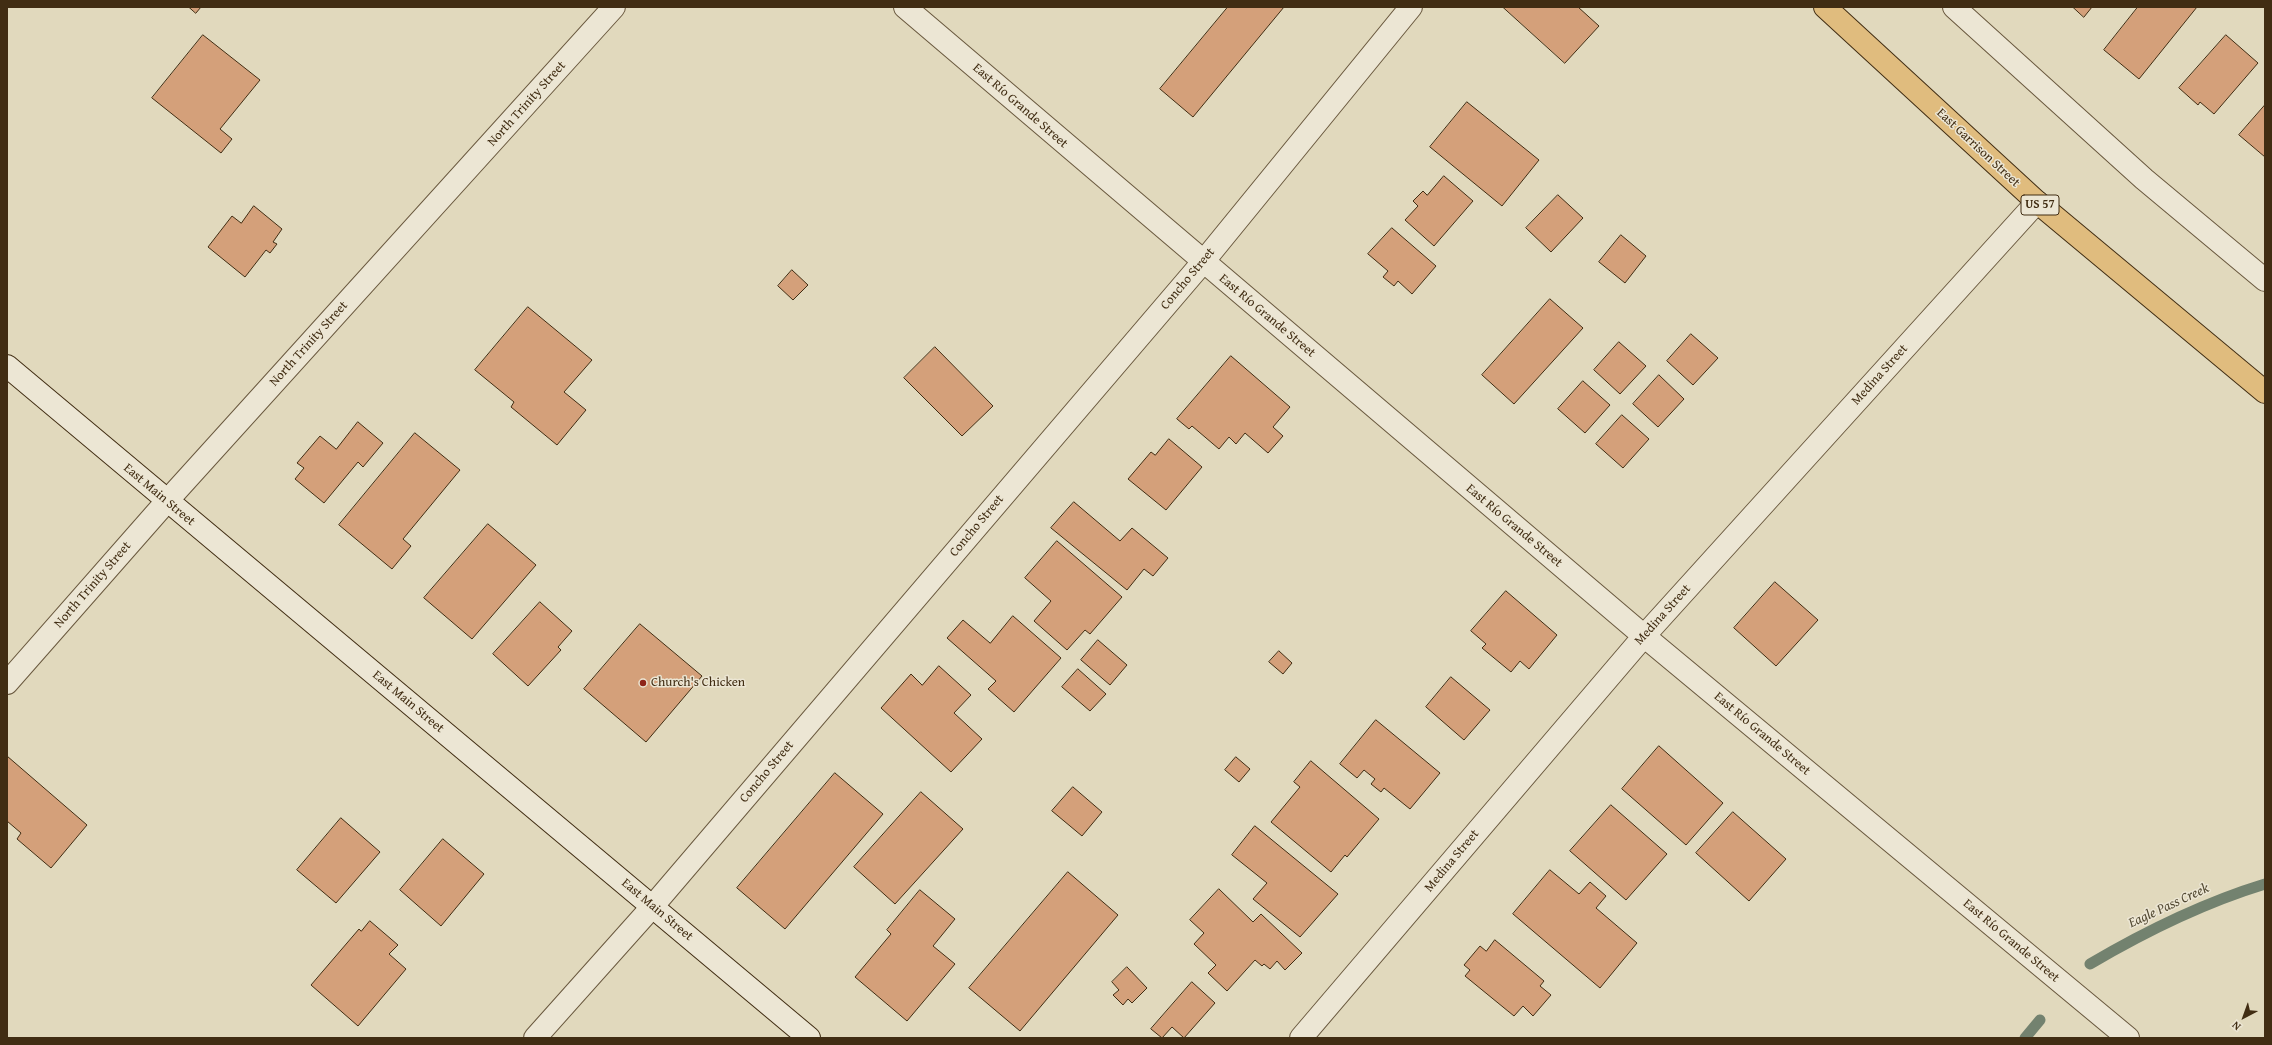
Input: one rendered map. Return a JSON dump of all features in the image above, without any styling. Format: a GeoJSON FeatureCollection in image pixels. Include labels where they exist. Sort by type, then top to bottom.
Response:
{"type":"FeatureCollection","features":[{"type":"Feature","properties":{"kind":"main road","name":"East Garrison Street"},"geometry":{"type":"LineString","coordinates":[[1825,7],[2037,202],[2265,392]]}},
{"type":"Feature","properties":{"kind":"street","name":"North Trinity Street"},"geometry":{"type":"LineString","coordinates":[[7,683],[167,501],[614,7]]}},
{"type":"Feature","properties":{"kind":"street","name":"East Río Grande Street"},"geometry":{"type":"LineString","coordinates":[[905,7],[1644,636],[2128,1038]]}},
{"type":"Feature","properties":{"kind":"street","name":"Concho Street"},"geometry":{"type":"LineString","coordinates":[[535,1038],[652,906],[1203,262],[1411,7]]}},
{"type":"Feature","properties":{"kind":"street"},"geometry":{"type":"LineString","coordinates":[[1954,7],[2144,179],[2265,280]]}},
{"type":"Feature","properties":{"kind":"street","name":"Medina Street"},"geometry":{"type":"LineString","coordinates":[[1301,1038],[1644,636],[2037,202]]}},
{"type":"Feature","properties":{"kind":"street","name":"East Main Street"},"geometry":{"type":"LineString","coordinates":[[7,366],[809,1038]]}},
{"type":"Feature","properties":{"kind":"building"},"geometry":{"type":"Polygon","coordinates":[[[189,7],[201,7],[196,13],[189,7]]]}},
{"type":"Feature","properties":{"kind":"building"},"geometry":{"type":"Polygon","coordinates":[[[1228,7],[1284,7],[1193,117],[1160,89],[1228,7]]]}},
{"type":"Feature","properties":{"kind":"building"},"geometry":{"type":"Polygon","coordinates":[[[1503,7],[1578,7],[1599,26],[1565,63],[1503,7]]]}},
{"type":"Feature","properties":{"kind":"building"},"geometry":{"type":"Polygon","coordinates":[[[2073,7],[2092,7],[2084,17],[2073,7]]]}},
{"type":"Feature","properties":{"kind":"building"},"geometry":{"type":"Polygon","coordinates":[[[2138,7],[2197,7],[2139,79],[2104,50],[2138,7]]]}},
{"type":"Feature","properties":{"kind":"building"},"geometry":{"type":"Polygon","coordinates":[[[203,35],[260,80],[220,129],[232,139],[221,153],[152,98],[203,35]]]}},
{"type":"Feature","properties":{"kind":"building"},"geometry":{"type":"Polygon","coordinates":[[[2226,35],[2258,63],[2214,114],[2200,102],[2198,105],[2179,88],[2226,35]]]}},
{"type":"Feature","properties":{"kind":"building"},"geometry":{"type":"Polygon","coordinates":[[[1467,102],[1539,160],[1502,206],[1430,147],[1467,102]]]}},
{"type":"Feature","properties":{"kind":"building"},"geometry":{"type":"Polygon","coordinates":[[[2265,105],[2265,157],[2239,135],[2265,105]]]}},
{"type":"Feature","properties":{"kind":"building"},"geometry":{"type":"Polygon","coordinates":[[[1444,176],[1473,201],[1434,246],[1405,220],[1418,206],[1413,201],[1423,191],[1427,195],[1444,176]]]}},
{"type":"Feature","properties":{"kind":"building"},"geometry":{"type":"Polygon","coordinates":[[[1558,195],[1583,218],[1551,252],[1526,228],[1558,195]]]}},
{"type":"Feature","properties":{"kind":"building"},"geometry":{"type":"Polygon","coordinates":[[[254,206],[282,229],[273,242],[277,244],[270,253],[266,250],[245,277],[208,247],[232,216],[241,223],[254,206]]]}},
{"type":"Feature","properties":{"kind":"building"},"geometry":{"type":"Polygon","coordinates":[[[1392,228],[1436,266],[1412,294],[1398,281],[1394,286],[1383,277],[1388,271],[1368,254],[1392,228]]]}},
{"type":"Feature","properties":{"kind":"building"},"geometry":{"type":"Polygon","coordinates":[[[1621,235],[1646,256],[1625,283],[1599,262],[1621,235]]]}},
{"type":"Feature","properties":{"kind":"building"},"geometry":{"type":"Polygon","coordinates":[[[792,270],[808,285],[793,300],[778,286],[792,270]]]}},
{"type":"Feature","properties":{"kind":"building"},"geometry":{"type":"Polygon","coordinates":[[[1550,299],[1583,328],[1514,404],[1482,375],[1550,299]]]}},
{"type":"Feature","properties":{"kind":"building"},"geometry":{"type":"Polygon","coordinates":[[[528,307],[592,360],[564,392],[586,410],[557,445],[511,407],[514,402],[475,370],[528,307]]]}},
{"type":"Feature","properties":{"kind":"building"},"geometry":{"type":"Polygon","coordinates":[[[1691,334],[1718,358],[1693,385],[1667,361],[1691,334]]]}},
{"type":"Feature","properties":{"kind":"building"},"geometry":{"type":"Polygon","coordinates":[[[1619,342],[1646,366],[1620,394],[1594,370],[1619,342]]]}},
{"type":"Feature","properties":{"kind":"building"},"geometry":{"type":"Polygon","coordinates":[[[935,347],[993,406],[962,436],[904,378],[935,347]]]}},
{"type":"Feature","properties":{"kind":"building"},"geometry":{"type":"Polygon","coordinates":[[[1231,356],[1290,407],[1273,427],[1283,436],[1268,453],[1245,433],[1236,444],[1229,437],[1219,449],[1192,426],[1189,429],[1177,419],[1231,356]]]}},
{"type":"Feature","properties":{"kind":"building"},"geometry":{"type":"Polygon","coordinates":[[[1659,375],[1684,399],[1658,427],[1633,404],[1659,375]]]}},
{"type":"Feature","properties":{"kind":"building"},"geometry":{"type":"Polygon","coordinates":[[[1583,381],[1610,405],[1585,433],[1558,409],[1583,381]]]}},
{"type":"Feature","properties":{"kind":"building"},"geometry":{"type":"Polygon","coordinates":[[[1622,415],[1649,439],[1623,468],[1596,444],[1622,415]]]}},
{"type":"Feature","properties":{"kind":"building"},"geometry":{"type":"Polygon","coordinates":[[[358,422],[383,443],[363,467],[358,462],[324,503],[295,479],[304,468],[297,463],[320,436],[336,449],[358,422]]]}},
{"type":"Feature","properties":{"kind":"building"},"geometry":{"type":"Polygon","coordinates":[[[415,433],[460,470],[403,539],[411,546],[392,569],[339,525],[415,433]]]}},
{"type":"Feature","properties":{"kind":"building"},"geometry":{"type":"Polygon","coordinates":[[[1169,439],[1202,467],[1166,510],[1128,479],[1151,452],[1155,455],[1169,439]]]}},
{"type":"Feature","properties":{"kind":"building"},"geometry":{"type":"Polygon","coordinates":[[[1074,502],[1120,541],[1132,528],[1168,558],[1153,576],[1144,569],[1127,590],[1051,528],[1074,502]]]}},
{"type":"Feature","properties":{"kind":"building"},"geometry":{"type":"Polygon","coordinates":[[[488,524],[536,565],[472,639],[424,598],[488,524]]]}},
{"type":"Feature","properties":{"kind":"building"},"geometry":{"type":"Polygon","coordinates":[[[1057,541],[1122,597],[1090,634],[1085,630],[1067,650],[1034,621],[1051,601],[1025,578],[1057,541]]]}},
{"type":"Feature","properties":{"kind":"building"},"geometry":{"type":"Polygon","coordinates":[[[1775,582],[1818,620],[1776,666],[1734,628],[1775,582]]]}},
{"type":"Feature","properties":{"kind":"building"},"geometry":{"type":"Polygon","coordinates":[[[1506,591],[1557,635],[1529,669],[1520,661],[1511,672],[1482,648],[1486,644],[1471,631],[1506,591]]]}},
{"type":"Feature","properties":{"kind":"building"},"geometry":{"type":"Polygon","coordinates":[[[540,602],[572,631],[558,647],[561,650],[528,686],[493,654],[540,602]]]}},
{"type":"Feature","properties":{"kind":"building"},"geometry":{"type":"Polygon","coordinates":[[[1013,616],[1061,658],[1014,712],[988,689],[996,681],[947,638],[963,620],[990,643],[1013,616]]]}},
{"type":"Feature","properties":{"kind":"building","name":"Church's Chicken"},"geometry":{"type":"Polygon","coordinates":[[[640,624],[702,676],[646,742],[584,689],[640,624]]]}},
{"type":"Feature","properties":{"kind":"building"},"geometry":{"type":"Polygon","coordinates":[[[1098,640],[1127,665],[1110,685],[1081,660],[1098,640]]]}},
{"type":"Feature","properties":{"kind":"building"},"geometry":{"type":"Polygon","coordinates":[[[1279,651],[1292,663],[1283,674],[1269,662],[1279,651]]]}},
{"type":"Feature","properties":{"kind":"building"},"geometry":{"type":"Polygon","coordinates":[[[939,666],[971,695],[954,713],[982,739],[951,772],[881,708],[911,674],[922,685],[939,666]]]}},
{"type":"Feature","properties":{"kind":"building"},"geometry":{"type":"Polygon","coordinates":[[[1078,669],[1106,694],[1090,711],[1062,687],[1078,669]]]}},
{"type":"Feature","properties":{"kind":"building"},"geometry":{"type":"Polygon","coordinates":[[[1451,677],[1490,710],[1464,740],[1426,707],[1451,677]]]}},
{"type":"Feature","properties":{"kind":"building"},"geometry":{"type":"Polygon","coordinates":[[[1376,720],[1440,773],[1410,809],[1384,788],[1381,792],[1371,784],[1375,779],[1364,770],[1357,778],[1340,764],[1376,720]]]}},
{"type":"Feature","properties":{"kind":"building"},"geometry":{"type":"Polygon","coordinates":[[[1659,746],[1723,803],[1686,845],[1622,789],[1659,746]]]}},
{"type":"Feature","properties":{"kind":"building"},"geometry":{"type":"Polygon","coordinates":[[[7,756],[87,825],[51,868],[17,839],[21,833],[7,821],[7,756]]]}},
{"type":"Feature","properties":{"kind":"building"},"geometry":{"type":"Polygon","coordinates":[[[1236,757],[1250,769],[1239,782],[1225,770],[1236,757]]]}},
{"type":"Feature","properties":{"kind":"building"},"geometry":{"type":"Polygon","coordinates":[[[1311,761],[1379,819],[1347,857],[1345,855],[1331,872],[1271,822],[1300,787],[1294,782],[1311,761]]]}},
{"type":"Feature","properties":{"kind":"building"},"geometry":{"type":"Polygon","coordinates":[[[835,773],[883,814],[785,929],[737,888],[835,773]]]}},
{"type":"Feature","properties":{"kind":"building"},"geometry":{"type":"Polygon","coordinates":[[[1073,787],[1102,812],[1082,836],[1052,811],[1073,787]]]}},
{"type":"Feature","properties":{"kind":"building"},"geometry":{"type":"Polygon","coordinates":[[[921,792],[963,829],[895,904],[854,867],[921,792]]]}},
{"type":"Feature","properties":{"kind":"building"},"geometry":{"type":"Polygon","coordinates":[[[1611,805],[1667,854],[1626,900],[1570,851],[1611,805]]]}},
{"type":"Feature","properties":{"kind":"building"},"geometry":{"type":"Polygon","coordinates":[[[1733,812],[1786,859],[1749,901],[1696,853],[1733,812]]]}},
{"type":"Feature","properties":{"kind":"building"},"geometry":{"type":"Polygon","coordinates":[[[341,818],[380,852],[336,903],[297,870],[341,818]]]}},
{"type":"Feature","properties":{"kind":"building"},"geometry":{"type":"Polygon","coordinates":[[[1255,826],[1338,894],[1300,937],[1253,899],[1267,883],[1232,855],[1255,826]]]}},
{"type":"Feature","properties":{"kind":"building"},"geometry":{"type":"Polygon","coordinates":[[[443,839],[484,874],[441,926],[400,890],[443,839]]]}},
{"type":"Feature","properties":{"kind":"building"},"geometry":{"type":"Polygon","coordinates":[[[1550,870],[1579,894],[1590,882],[1606,896],[1596,908],[1637,943],[1600,988],[1513,914],[1550,870]]]}},
{"type":"Feature","properties":{"kind":"building"},"geometry":{"type":"Polygon","coordinates":[[[1068,872],[1118,915],[1020,1031],[969,988],[1068,872]]]}},
{"type":"Feature","properties":{"kind":"building"},"geometry":{"type":"Polygon","coordinates":[[[1219,889],[1253,922],[1261,914],[1302,953],[1285,970],[1277,961],[1270,969],[1264,964],[1262,966],[1255,960],[1227,991],[1208,973],[1216,965],[1194,944],[1204,933],[1190,920],[1219,889]]]}},
{"type":"Feature","properties":{"kind":"building"},"geometry":{"type":"Polygon","coordinates":[[[920,890],[955,919],[933,946],[955,964],[907,1021],[855,977],[891,934],[887,930],[920,890]]]}},
{"type":"Feature","properties":{"kind":"building"},"geometry":{"type":"Polygon","coordinates":[[[370,921],[398,945],[389,954],[406,969],[358,1026],[311,985],[359,929],[361,931],[370,921]]]}},
{"type":"Feature","properties":{"kind":"building"},"geometry":{"type":"Polygon","coordinates":[[[1495,940],[1544,981],[1540,986],[1551,995],[1533,1016],[1523,1006],[1514,1016],[1465,976],[1470,970],[1464,965],[1480,946],[1486,951],[1495,940]]]}},
{"type":"Feature","properties":{"kind":"building"},"geometry":{"type":"Polygon","coordinates":[[[1127,967],[1147,988],[1132,1003],[1128,999],[1123,1005],[1113,995],[1119,990],[1112,982],[1127,967]]]}},
{"type":"Feature","properties":{"kind":"building"},"geometry":{"type":"Polygon","coordinates":[[[1192,982],[1215,1003],[1184,1038],[1172,1027],[1162,1038],[1151,1029],[1192,982]]]}},
{"type":"Feature","properties":{"kind":"waterway","name":"Eagle Pass Creek"},"geometry":{"type":"LineString","coordinates":[[2090,964],[2132,940],[2175,919],[2219,900],[2265,884]]}},
{"type":"Feature","properties":{"kind":"waterway","name":"Eagle Pass Creek"},"geometry":{"type":"LineString","coordinates":[[2025,1038],[2040,1020]]}},
{"type":"Feature","properties":{"kind":"place","name":"Church's Chicken"},"geometry":{"type":"Point","coordinates":[643,683]}}]}
